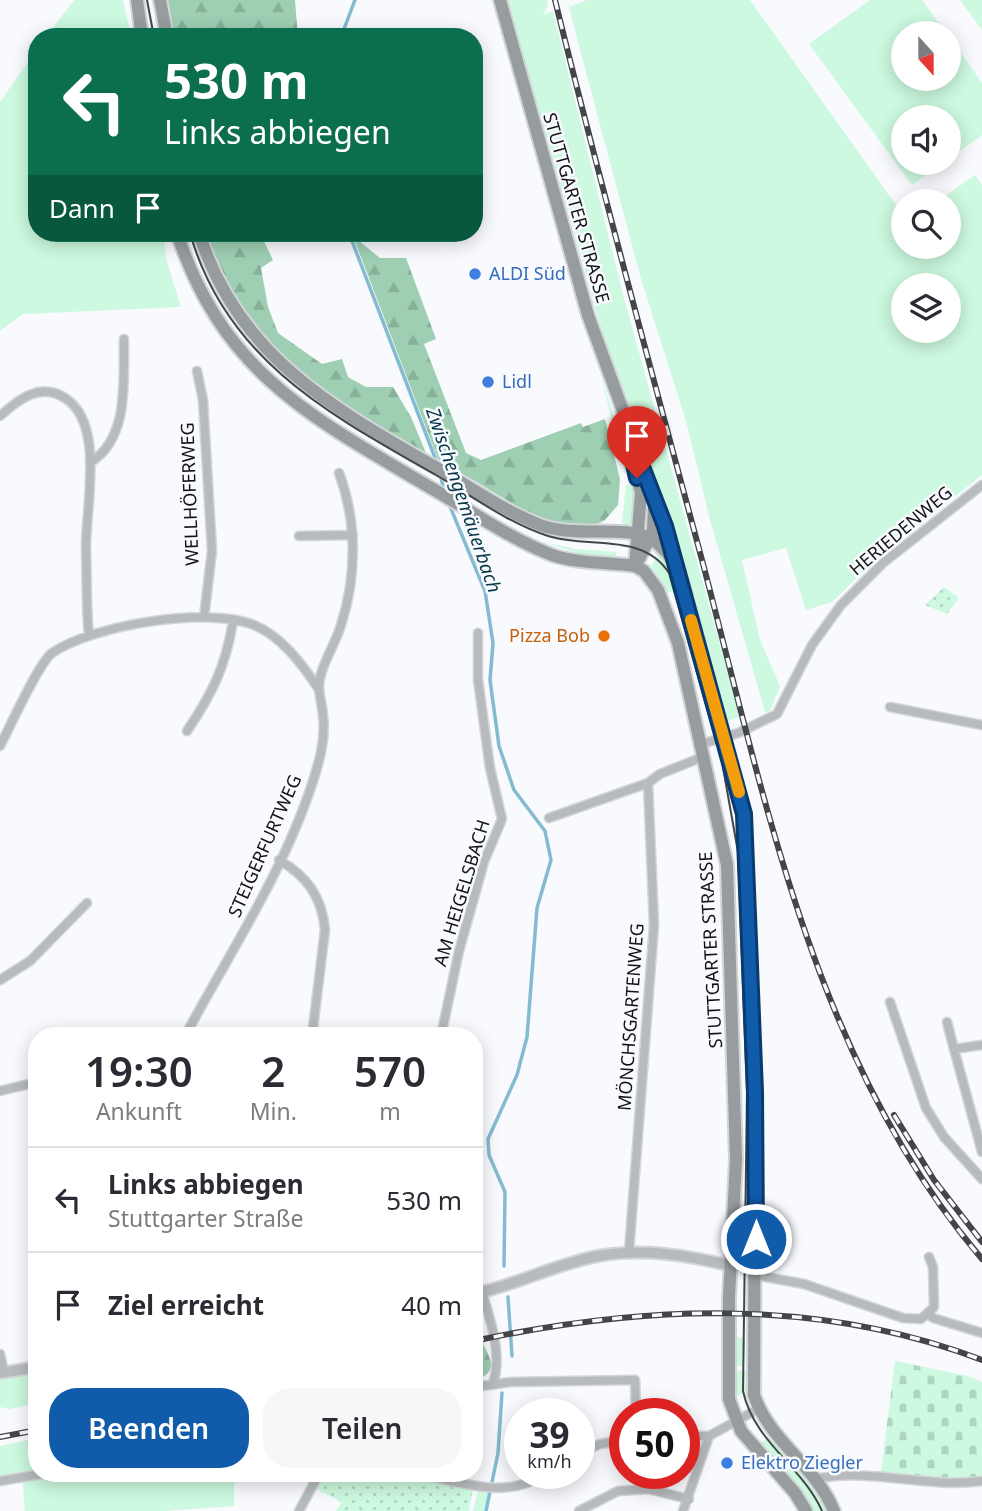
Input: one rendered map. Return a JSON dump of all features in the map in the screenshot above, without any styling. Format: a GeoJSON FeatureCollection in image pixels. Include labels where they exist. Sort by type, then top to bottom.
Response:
{"type":"FeatureCollection","features":[{"type":"Feature","properties":{"kind":"main road"},"geometry":{"type":"LineString","coordinates":[[137,0],[141,28]]}},
{"type":"Feature","properties":{"kind":"main road"},"geometry":{"type":"LineString","coordinates":[[160,0],[165,28]]}},
{"type":"Feature","properties":{"kind":"main road","name":"STUTTGARTER STRASSE"},"geometry":{"type":"LineString","coordinates":[[500,0],[578,282],[625,423],[665,526],[742,803],[746,831],[755,1092],[752,1382],[758,1409]]}},
{"type":"Feature","properties":{"kind":"main road"},"geometry":{"type":"LineString","coordinates":[[181,242],[202,297],[234,345],[257,371],[318,420],[428,486],[551,554],[635,566]]}},
{"type":"Feature","properties":{"kind":"main road"},"geometry":{"type":"LineString","coordinates":[[203,242],[221,289],[251,334],[273,359],[327,402],[468,486],[539,524],[559,530],[644,537]]}},
{"type":"Feature","properties":{"kind":"main road","name":"STUTTGARTER STRASSE"},"geometry":{"type":"LineString","coordinates":[[625,423],[641,493],[644,537],[675,563]]}},
{"type":"Feature","properties":{"kind":"main road","name":"STUTTGARTER STRASSE"},"geometry":{"type":"LineString","coordinates":[[654,501],[655,520],[644,537],[635,566],[643,571],[664,602],[678,643],[727,865],[732,956],[736,1159],[726,1376],[729,1399],[736,1420]]}},
{"type":"Feature","properties":{"kind":"main road"},"geometry":{"type":"LineString","coordinates":[[731,1266],[755,1275]]}},
{"type":"Feature","properties":{"kind":"main road"},"geometry":{"type":"LineString","coordinates":[[758,1409],[775,1436],[816,1479],[834,1511]]}},
{"type":"Feature","properties":{"kind":"main road"},"geometry":{"type":"LineString","coordinates":[[736,1420],[806,1511]]}},
{"type":"Feature","properties":{"kind":"street"},"geometry":{"type":"LineString","coordinates":[[91,462],[103,454],[117,428],[124,339]]}},
{"type":"Feature","properties":{"kind":"street","name":"WELLHÖFERWEG"},"geometry":{"type":"LineString","coordinates":[[197,371],[204,400],[212,551],[204,617]]}},
{"type":"Feature","properties":{"kind":"street"},"geometry":{"type":"LineString","coordinates":[[0,416],[34,391],[56,392],[75,404],[85,424],[91,462],[86,551],[89,636]]}},
{"type":"Feature","properties":{"kind":"street","name":"STEIGERFURTWEG"},"geometry":{"type":"LineString","coordinates":[[190,1027],[228,964],[312,786],[321,750],[324,718],[318,688],[345,608],[352,570],[353,535],[347,495],[339,473]]}},
{"type":"Feature","properties":{"kind":"street","name":"HERIEDENWEG"},"geometry":{"type":"LineString","coordinates":[[703,750],[777,714],[812,645],[841,605],[883,563],[982,485]]}},
{"type":"Feature","properties":{"kind":"street"},"geometry":{"type":"LineString","coordinates":[[299,536],[353,535]]}},
{"type":"Feature","properties":{"kind":"street"},"geometry":{"type":"LineString","coordinates":[[0,746],[50,654],[89,636],[161,620],[204,617],[253,624],[303,666],[318,688]]}},
{"type":"Feature","properties":{"kind":"street"},"geometry":{"type":"LineString","coordinates":[[187,731],[212,693],[228,650],[233,621]]}},
{"type":"Feature","properties":{"kind":"street","name":"AM HEIGELSBACH"},"geometry":{"type":"LineString","coordinates":[[443,1027],[484,862],[502,819],[490,768],[478,680],[478,633]]}},
{"type":"Feature","properties":{"kind":"street"},"geometry":{"type":"LineString","coordinates":[[890,707],[982,725]]}},
{"type":"Feature","properties":{"kind":"street"},"geometry":{"type":"LineString","coordinates":[[549,818],[648,783],[703,750]]}},
{"type":"Feature","properties":{"kind":"street","name":"MÖNCHSGARTENWEG"},"geometry":{"type":"LineString","coordinates":[[629,1252],[653,938],[648,783]]}},
{"type":"Feature","properties":{"kind":"street"},"geometry":{"type":"LineString","coordinates":[[279,860],[306,879],[314,889],[324,915],[325,930],[313,1027]]}},
{"type":"Feature","properties":{"kind":"street"},"geometry":{"type":"LineString","coordinates":[[0,981],[30,961],[87,904]]}},
{"type":"Feature","properties":{"kind":"street"},"geometry":{"type":"LineString","coordinates":[[890,1002],[926,1108],[944,1137],[982,1179]]}},
{"type":"Feature","properties":{"kind":"street"},"geometry":{"type":"LineString","coordinates":[[947,1021],[982,1152]]}},
{"type":"Feature","properties":{"kind":"street"},"geometry":{"type":"LineString","coordinates":[[954,1049],[982,1045]]}},
{"type":"Feature","properties":{"kind":"street"},"geometry":{"type":"LineString","coordinates":[[0,1091],[28,1084]]}},
{"type":"Feature","properties":{"kind":"street"},"geometry":{"type":"LineString","coordinates":[[483,1291],[595,1257],[629,1252],[675,1254],[731,1266]]}},
{"type":"Feature","properties":{"kind":"street"},"geometry":{"type":"LineString","coordinates":[[755,1275],[804,1284],[903,1318],[921,1319],[934,1307],[936,1296],[929,1256]]}},
{"type":"Feature","properties":{"kind":"street"},"geometry":{"type":"LineString","coordinates":[[483,1310],[495,1350],[497,1369],[494,1383]]}},
{"type":"Feature","properties":{"kind":"street"},"geometry":{"type":"LineString","coordinates":[[928,1313],[933,1318],[982,1334]]}},
{"type":"Feature","properties":{"kind":"street"},"geometry":{"type":"LineString","coordinates":[[0,1354],[2,1373],[28,1369]]}},
{"type":"Feature","properties":{"kind":"street"},"geometry":{"type":"LineString","coordinates":[[483,1385],[635,1380],[636,1398]]}},
{"type":"Feature","properties":{"kind":"street"},"geometry":{"type":"LineString","coordinates":[[700,1436],[709,1436],[758,1409]]}},
{"type":"Feature","properties":{"kind":"street"},"geometry":{"type":"LineString","coordinates":[[683,1511],[709,1436]]}},
{"type":"Feature","properties":{"kind":"street"},"geometry":{"type":"LineString","coordinates":[[816,1479],[835,1475],[957,1485],[982,1481]]}},
{"type":"Feature","properties":{"kind":"street"},"geometry":{"type":"LineString","coordinates":[[0,1481],[28,1476]]}},
{"type":"Feature","properties":{"kind":"street"},"geometry":{"type":"LineString","coordinates":[[299,1511],[315,1482]]}},
{"type":"Feature","properties":{"kind":"street"},"geometry":{"type":"LineString","coordinates":[[463,1482],[504,1487]]}},
{"type":"Feature","properties":{"kind":"street"},"geometry":{"type":"LineString","coordinates":[[579,1511],[618,1491],[648,1489],[689,1499]]}},
{"type":"Feature","properties":{"kind":"green space"},"geometry":{"type":"Polygon","coordinates":[[[74,0],[123,0],[129,28],[53,28],[74,0]]]}},
{"type":"Feature","properties":{"kind":"green space"},"geometry":{"type":"Polygon","coordinates":[[[168,0],[295,0],[297,28],[173,28],[168,0]]]}},
{"type":"Feature","properties":{"kind":"green space"},"geometry":{"type":"Polygon","coordinates":[[[507,0],[547,0],[548,5],[543,15],[553,11],[622,291],[740,717],[726,721],[710,674],[609,355],[507,0]]]}},
{"type":"Feature","properties":{"kind":"green space"},"geometry":{"type":"Polygon","coordinates":[[[587,0],[750,0],[891,198],[891,259],[961,259],[961,189],[955,189],[975,175],[982,185],[982,475],[877,558],[832,602],[806,610],[786,548],[742,560],[760,640],[780,686],[770,711],[765,712],[710,520],[686,421],[641,279],[569,7],[587,0]]]}},
{"type":"Feature","properties":{"kind":"green space"},"geometry":{"type":"Polygon","coordinates":[[[870,0],[922,0],[937,21],[891,21],[891,91],[961,91],[961,53],[982,83],[982,135],[961,150],[961,105],[891,105],[891,156],[809,44],[870,0]]]}},
{"type":"Feature","properties":{"kind":"green space"},"geometry":{"type":"Polygon","coordinates":[[[960,0],[982,0],[982,30],[960,0]]]}},
{"type":"Feature","properties":{"kind":"green space"},"geometry":{"type":"Polygon","coordinates":[[[28,62],[28,242],[164,242],[167,262],[181,307],[23,314],[0,331],[0,102],[28,62]]]}},
{"type":"Feature","properties":{"kind":"green space"},"geometry":{"type":"Polygon","coordinates":[[[905,175],[926,175],[912,185],[905,175]]]}},
{"type":"Feature","properties":{"kind":"green space"},"geometry":{"type":"Polygon","coordinates":[[[210,242],[264,242],[273,260],[261,268],[268,307],[278,333],[322,364],[342,359],[348,377],[366,387],[393,387],[411,417],[426,453],[356,413],[292,365],[265,337],[241,306],[221,271],[210,242]]]}},
{"type":"Feature","properties":{"kind":"green space"},"geometry":{"type":"Polygon","coordinates":[[[355,242],[360,242],[380,258],[406,258],[436,339],[424,344],[466,453],[481,460],[581,423],[583,427],[605,419],[620,479],[618,505],[604,521],[583,529],[540,520],[438,459],[355,242]]]}},
{"type":"Feature","properties":{"kind":"green space"},"geometry":{"type":"Polygon","coordinates":[[[601,376],[631,470],[625,473],[601,376]]]}},
{"type":"Feature","properties":{"kind":"green space"},"geometry":{"type":"Polygon","coordinates":[[[633,483],[635,513],[625,528],[622,522],[626,485],[633,483]]]}},
{"type":"Feature","properties":{"kind":"green space"},"geometry":{"type":"Polygon","coordinates":[[[543,542],[576,549],[616,552],[616,556],[581,554],[543,542]]]}},
{"type":"Feature","properties":{"kind":"green space"},"geometry":{"type":"Polygon","coordinates":[[[657,550],[670,563],[679,589],[668,593],[651,566],[658,556],[652,551],[657,550]]]}},
{"type":"Feature","properties":{"kind":"green space"},"geometry":{"type":"Polygon","coordinates":[[[944,587],[959,598],[947,614],[925,605],[944,587]]]}},
{"type":"Feature","properties":{"kind":"green space"},"geometry":{"type":"Polygon","coordinates":[[[736,1337],[745,1338],[744,1366],[735,1366],[736,1337]]]}},
{"type":"Feature","properties":{"kind":"green space"},"geometry":{"type":"Polygon","coordinates":[[[483,1344],[491,1363],[483,1376],[483,1344]]]}},
{"type":"Feature","properties":{"kind":"green space"},"geometry":{"type":"Polygon","coordinates":[[[895,1361],[968,1376],[982,1382],[982,1478],[957,1480],[881,1472],[895,1361]]]}},
{"type":"Feature","properties":{"kind":"green space"},"geometry":{"type":"Polygon","coordinates":[[[731,1370],[747,1371],[746,1398],[745,1393],[737,1395],[738,1401],[734,1398],[731,1370]]]}},
{"type":"Feature","properties":{"kind":"green space"},"geometry":{"type":"Polygon","coordinates":[[[28,1374],[28,1405],[10,1409],[0,1407],[0,1379],[28,1374]]]}},
{"type":"Feature","properties":{"kind":"green space"},"geometry":{"type":"Polygon","coordinates":[[[769,1436],[813,1485],[829,1511],[812,1511],[759,1445],[769,1436]]]}},
{"type":"Feature","properties":{"kind":"green space"},"geometry":{"type":"Polygon","coordinates":[[[28,1440],[28,1482],[234,1482],[234,1506],[164,1511],[25,1511],[22,1473],[0,1477],[0,1446],[28,1440]]]}},
{"type":"Feature","properties":{"kind":"green space"},"geometry":{"type":"Polygon","coordinates":[[[320,1482],[430,1482],[473,1489],[469,1511],[336,1511],[342,1502],[316,1489],[320,1482]]]}},
{"type":"Feature","properties":{"kind":"green space"},"geometry":{"type":"Polygon","coordinates":[[[478,1489],[489,1490],[484,1511],[473,1511],[478,1489]]]}},
{"type":"Feature","properties":{"kind":"waterway","name":"Zwischengemäuerbach"},"geometry":{"type":"LineString","coordinates":[[344,28],[355,0]]}},
{"type":"Feature","properties":{"kind":"waterway","name":"Zwischengemäuerbach"},"geometry":{"type":"LineString","coordinates":[[352,242],[437,463]]}},
{"type":"Feature","properties":{"kind":"waterway","name":"Zwischengemäuerbach"},"geometry":{"type":"LineString","coordinates":[[440,474],[444,490]]}},
{"type":"Feature","properties":{"kind":"waterway","name":"Zwischengemäuerbach"},"geometry":{"type":"LineString","coordinates":[[449,504],[485,591],[493,643],[490,680],[499,746],[514,790],[545,831],[551,860],[537,908],[527,1037],[517,1075],[488,1139],[489,1155],[505,1192],[504,1266]]}},
{"type":"Feature","properties":{"kind":"waterway","name":"Zwischengemäuerbach"},"geometry":{"type":"LineString","coordinates":[[508,1297],[512,1356]]}},
{"type":"Feature","properties":{"kind":"waterway","name":"Zwischengemäuerbach"},"geometry":{"type":"LineString","coordinates":[[486,1511],[498,1453],[502,1393]]}},
{"type":"Feature","properties":{"kind":"tram line"},"geometry":{"type":"LineString","coordinates":[[147,0],[152,28]]}},
{"type":"Feature","properties":{"kind":"tram line"},"geometry":{"type":"LineString","coordinates":[[193,242],[207,277],[229,316],[255,349],[286,379],[321,405],[357,429],[533,531],[564,540],[630,547],[658,560],[669,573],[722,762],[738,852],[747,1092],[743,1391],[757,1425],[803,1480],[822,1511]]}},
{"type":"Feature","properties":{"kind":"railway"},"geometry":{"type":"LineString","coordinates":[[555,0],[749,744],[803,927],[837,1016],[877,1101],[925,1183],[982,1259]]}},
{"type":"Feature","properties":{"kind":"railway"},"geometry":{"type":"LineString","coordinates":[[894,1115],[934,1180],[982,1242]]}},
{"type":"Feature","properties":{"kind":"railway"},"geometry":{"type":"LineString","coordinates":[[483,1339],[602,1320],[730,1313],[857,1325],[920,1340],[982,1360]]}},
{"type":"Feature","properties":{"kind":"railway"},"geometry":{"type":"LineString","coordinates":[[0,1437],[28,1432]]}},
{"type":"Feature","properties":{"kind":"slow traffic"},"geometry":{"type":"LineString","coordinates":[[691,620],[739,792]]}},
{"type":"Feature","properties":{"kind":"place","name":"ALDI Süd"},"geometry":{"type":"Point","coordinates":[475,274]}},
{"type":"Feature","properties":{"kind":"place","name":"Lidl"},"geometry":{"type":"Point","coordinates":[488,382]}},
{"type":"Feature","properties":{"kind":"place","name":"Pizza Bob"},"geometry":{"type":"Point","coordinates":[604,636]}},
{"type":"Feature","properties":{"kind":"place","name":"Elektro Ziegler"},"geometry":{"type":"Point","coordinates":[727,1463]}},
{"type":"Feature","properties":{"kind":"route"},"geometry":{"type":"LineString","coordinates":[[637,478],[625,423],[644,467],[682,581],[744,814],[755,1092],[756,1239]]}}]}
